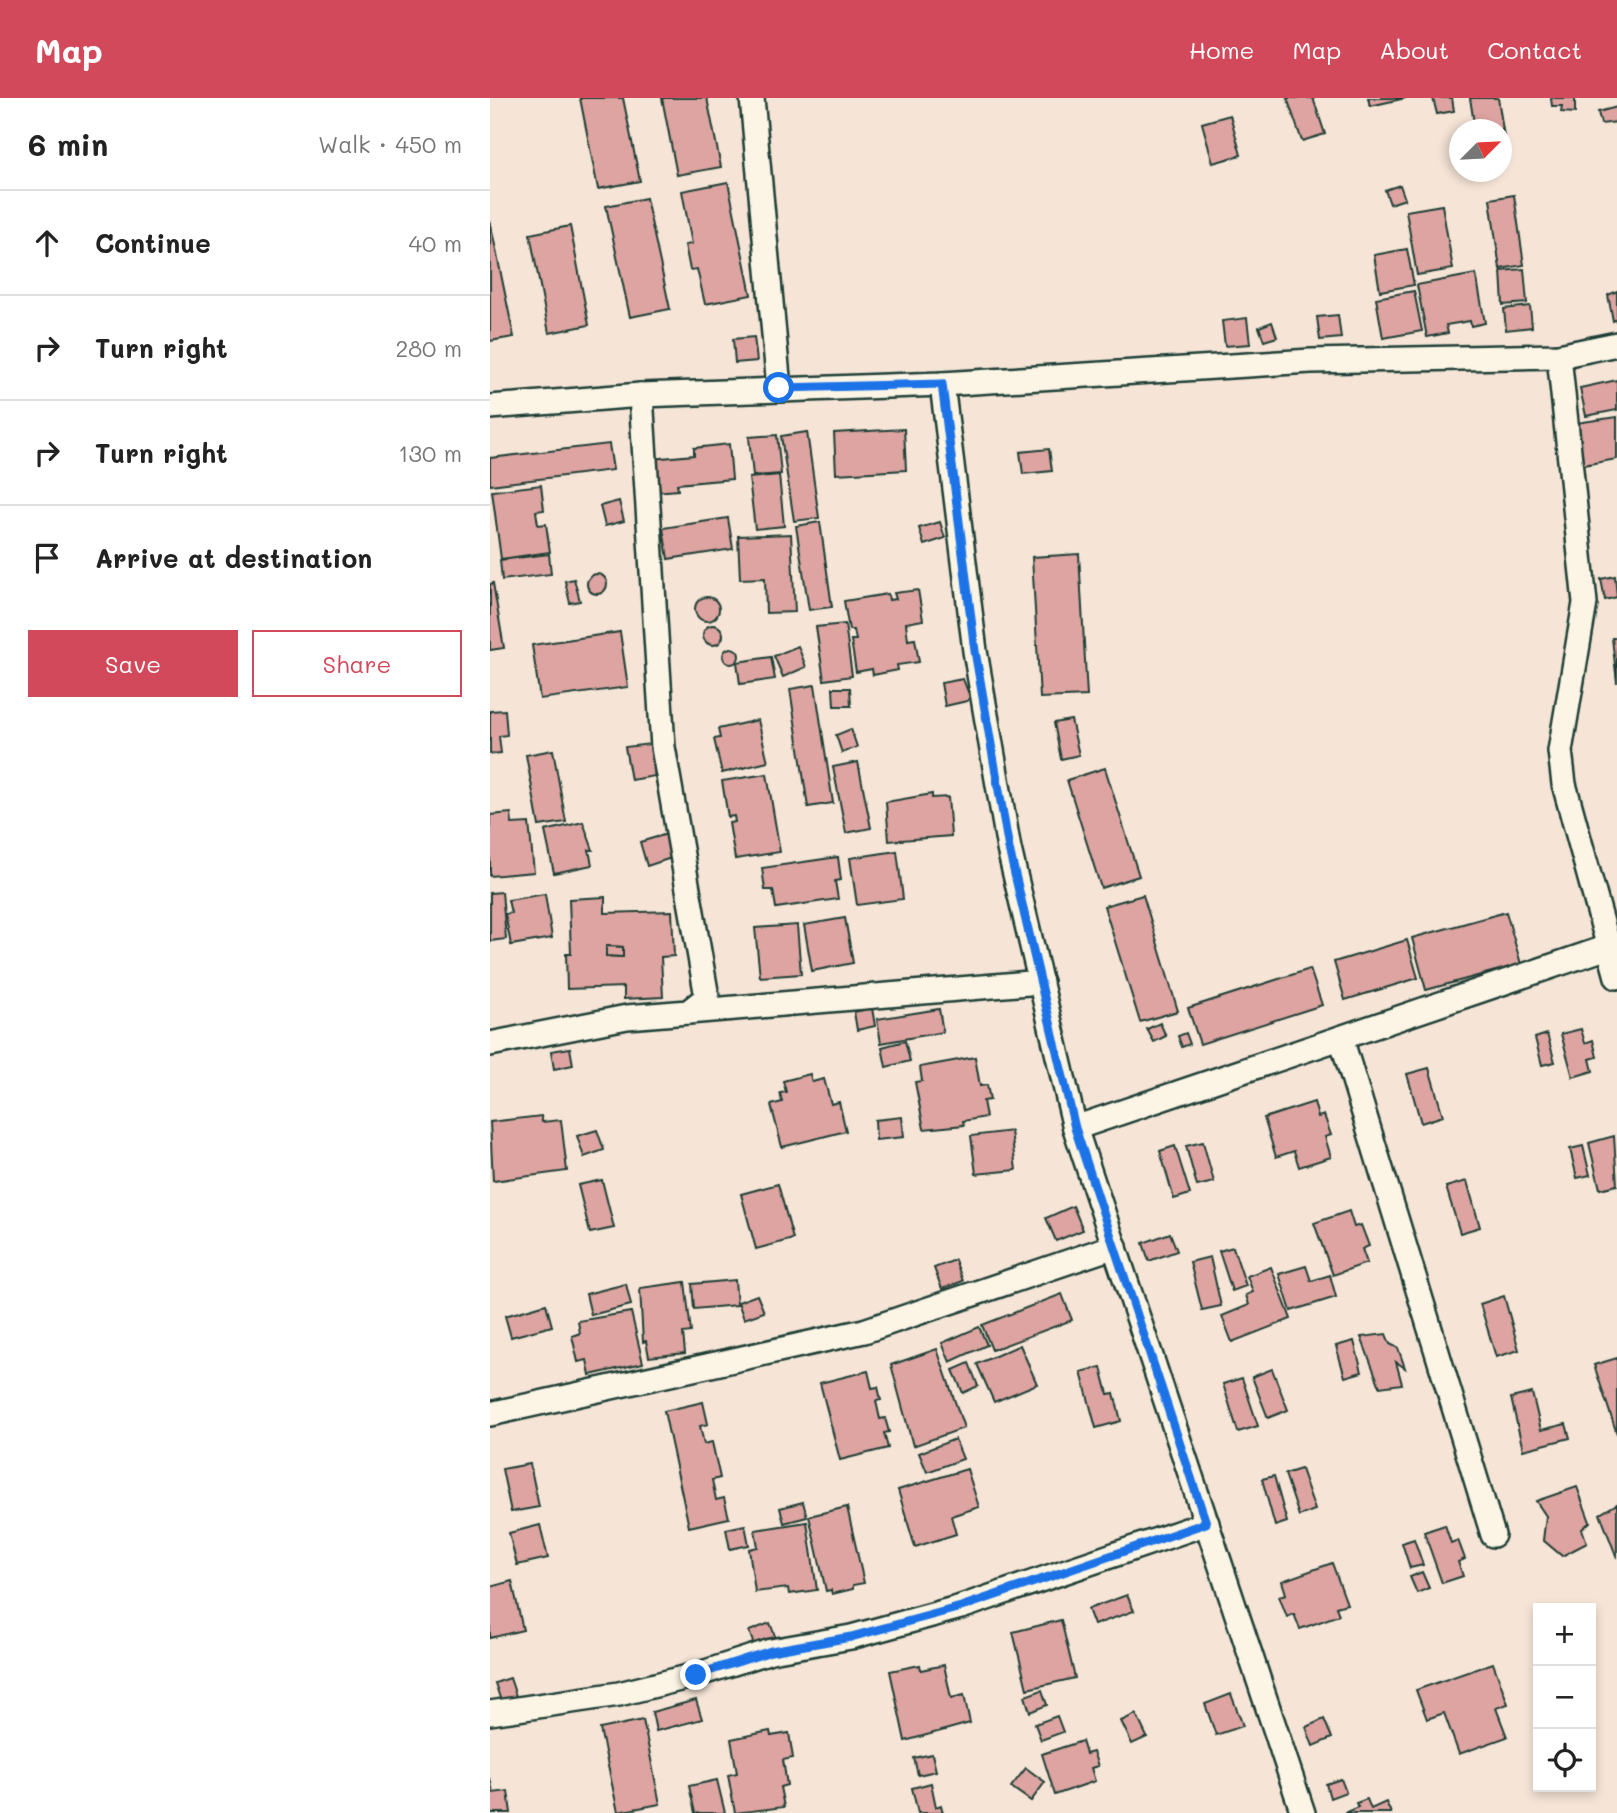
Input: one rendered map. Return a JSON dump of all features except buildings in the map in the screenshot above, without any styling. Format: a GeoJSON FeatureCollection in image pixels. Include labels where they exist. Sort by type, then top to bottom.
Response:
{"type":"FeatureCollection","features":[{"type":"Feature","properties":{"kind":"street"},"geometry":{"type":"LineString","coordinates":[[752,98],[779,388]]}},
{"type":"Feature","properties":{"kind":"street"},"geometry":{"type":"LineString","coordinates":[[490,407],[641,395],[942,384],[1311,361],[1559,356],[1617,344]]}},
{"type":"Feature","properties":{"kind":"street"},"geometry":{"type":"LineString","coordinates":[[1559,356],[1585,603],[1560,751],[1564,784],[1614,945],[1617,977]]}},
{"type":"Feature","properties":{"kind":"street"},"geometry":{"type":"LineString","coordinates":[[942,384],[975,651],[1009,849],[1075,1128],[1303,1813]]}},
{"type":"Feature","properties":{"kind":"street"},"geometry":{"type":"LineString","coordinates":[[641,395],[663,747],[707,997],[688,1012]]}},
{"type":"Feature","properties":{"kind":"street"},"geometry":{"type":"LineString","coordinates":[[1075,1128],[1614,945]]}},
{"type":"Feature","properties":{"kind":"street"},"geometry":{"type":"LineString","coordinates":[[490,1044],[627,1017],[1041,982]]}},
{"type":"Feature","properties":{"kind":"street"},"geometry":{"type":"LineString","coordinates":[[1341,1038],[1493,1535]]}},
{"type":"Feature","properties":{"kind":"street"},"geometry":{"type":"LineString","coordinates":[[490,1414],[864,1331],[1115,1246]]}},
{"type":"Feature","properties":{"kind":"street"},"geometry":{"type":"LineString","coordinates":[[490,1713],[619,1693],[696,1675],[771,1651],[863,1634],[961,1607],[1206,1523]]}},
{"type":"Feature","properties":{"kind":"route"},"geometry":{"type":"LineString","coordinates":[[696,1675],[771,1651],[851,1637],[961,1607],[1206,1523],[1075,1128],[1009,849],[975,651],[942,384],[779,388]]}}]}
